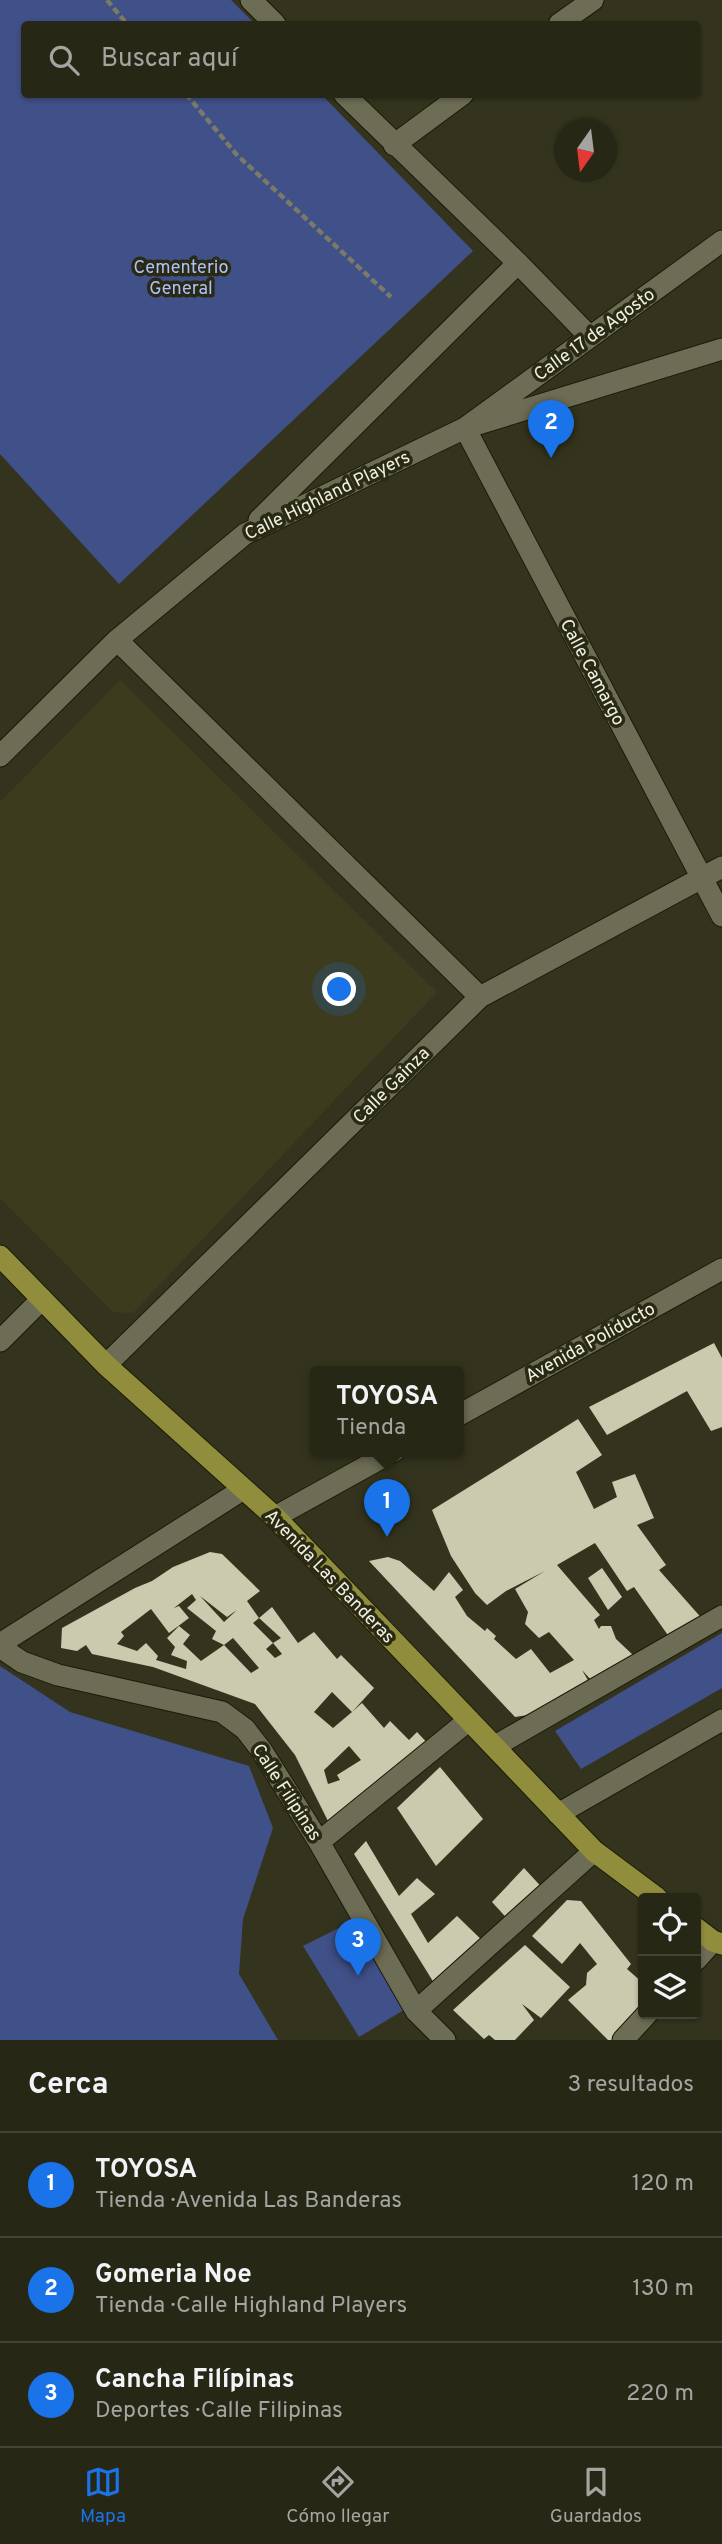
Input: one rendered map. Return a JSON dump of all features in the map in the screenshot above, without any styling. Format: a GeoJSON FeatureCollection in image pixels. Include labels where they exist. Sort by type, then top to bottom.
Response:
{"type":"FeatureCollection","features":[{"type":"Feature","properties":{"kind":"main road","name":"Avenida Las Banderas"},"geometry":{"type":"LineString","coordinates":[[0,1256],[106,1365],[275,1517],[594,1851],[650,1893]]}},
{"type":"Feature","properties":{"kind":"street"},"geometry":{"type":"LineString","coordinates":[[251,0],[272,21]]}},
{"type":"Feature","properties":{"kind":"street"},"geometry":{"type":"LineString","coordinates":[[563,21],[593,0]]}},
{"type":"Feature","properties":{"kind":"street"},"geometry":{"type":"LineString","coordinates":[[348,98],[518,262],[590,337]]}},
{"type":"Feature","properties":{"kind":"street"},"geometry":{"type":"LineString","coordinates":[[394,145],[458,98]]}},
{"type":"Feature","properties":{"kind":"street","name":"Calle 17 de Agosto"},"geometry":{"type":"LineString","coordinates":[[465,428],[722,241]]}},
{"type":"Feature","properties":{"kind":"street"},"geometry":{"type":"LineString","coordinates":[[246,534],[518,262]]}},
{"type":"Feature","properties":{"kind":"street","name":"Calle Highland Players"},"geometry":{"type":"LineString","coordinates":[[0,756],[117,640],[246,534],[465,428],[722,349]]}},
{"type":"Feature","properties":{"kind":"street","name":"Calle Camargo"},"geometry":{"type":"LineString","coordinates":[[465,428],[722,916]]}},
{"type":"Feature","properties":{"kind":"street"},"geometry":{"type":"LineString","coordinates":[[117,640],[480,997]]}},
{"type":"Feature","properties":{"kind":"street","name":"Calle Gainza"},"geometry":{"type":"LineString","coordinates":[[106,1365],[480,997],[722,867]]}},
{"type":"Feature","properties":{"kind":"street","name":"Avenida Poliducto"},"geometry":{"type":"LineString","coordinates":[[464,1412],[722,1269]]}},
{"type":"Feature","properties":{"kind":"street"},"geometry":{"type":"LineString","coordinates":[[0,1341],[42,1299]]}},
{"type":"Feature","properties":{"kind":"street"},"geometry":{"type":"LineString","coordinates":[[275,1517],[383,1457]]}},
{"type":"Feature","properties":{"kind":"street"},"geometry":{"type":"LineString","coordinates":[[0,1646],[242,1490]]}},
{"type":"Feature","properties":{"kind":"street"},"geometry":{"type":"LineString","coordinates":[[495,1746],[722,1616]]}},
{"type":"Feature","properties":{"kind":"street","name":"Calle Filipinas"},"geometry":{"type":"LineString","coordinates":[[0,1646],[22,1662],[58,1675],[222,1712],[245,1729],[262,1751],[319,1842],[416,2011],[445,2040]]}},
{"type":"Feature","properties":{"kind":"street"},"geometry":{"type":"LineString","coordinates":[[319,1842],[470,1720]]}},
{"type":"Feature","properties":{"kind":"street"},"geometry":{"type":"LineString","coordinates":[[558,1814],[722,1720]]}},
{"type":"Feature","properties":{"kind":"street"},"geometry":{"type":"LineString","coordinates":[[416,2011],[594,1851]]}},
{"type":"Feature","properties":{"kind":"street"},"geometry":{"type":"LineString","coordinates":[[700,1956],[713,1943]]}},
{"type":"Feature","properties":{"kind":"street"},"geometry":{"type":"LineString","coordinates":[[623,2040],[642,2019]]}},
{"type":"Feature","properties":{"kind":"path"},"geometry":{"type":"LineString","coordinates":[[107,0],[124,21]]}},
{"type":"Feature","properties":{"kind":"path"},"geometry":{"type":"LineString","coordinates":[[189,98],[237,155],[391,297]]}},
{"type":"Feature","properties":{"kind":"shaded area"},"geometry":{"type":"Polygon","coordinates":[[[120,680],[437,992],[133,1313],[113,1312],[0,1198],[0,802],[120,680]]]}},
{"type":"Feature","properties":{"kind":"green space","name":"Cementerio General"},"geometry":{"type":"Polygon","coordinates":[[[0,0],[231,0],[252,21],[21,21],[21,98],[325,98],[473,251],[119,584],[0,454],[0,0]]]}},
{"type":"Feature","properties":{"kind":"green space"},"geometry":{"type":"Polygon","coordinates":[[[722,1633],[722,1688],[581,1769],[555,1731],[722,1633]]]}},
{"type":"Feature","properties":{"kind":"green space"},"geometry":{"type":"Polygon","coordinates":[[[0,1666],[70,1712],[249,1766],[273,1828],[243,1919],[239,1974],[278,2040],[0,2040],[0,1666]]]}},
{"type":"Feature","properties":{"kind":"green space"},"geometry":{"type":"Polygon","coordinates":[[[359,1918],[412,2005],[359,2037],[303,1946],[359,1918]]]}},
{"type":"Feature","properties":{"kind":"building"},"geometry":{"type":"Polygon","coordinates":[[[714,1343],[722,1358],[722,1427],[711,1431],[687,1391],[607,1435],[589,1407],[714,1343]]]}},
{"type":"Feature","properties":{"kind":"building"},"geometry":{"type":"Polygon","coordinates":[[[578,1419],[602,1455],[576,1472],[594,1509],[617,1497],[612,1482],[635,1474],[654,1518],[637,1525],[666,1565],[659,1570],[705,1622],[672,1641],[634,1587],[627,1591],[595,1543],[557,1565],[600,1615],[594,1620],[599,1629],[601,1626],[611,1626],[616,1639],[634,1656],[592,1681],[582,1670],[589,1682],[528,1715],[515,1717],[369,1561],[388,1557],[400,1561],[434,1591],[449,1572],[463,1590],[455,1597],[467,1616],[485,1631],[487,1628],[496,1636],[494,1639],[516,1659],[531,1649],[550,1673],[574,1660],[549,1632],[539,1638],[525,1624],[528,1612],[515,1589],[545,1571],[506,1591],[487,1605],[475,1593],[451,1556],[432,1510],[578,1419]]]}},
{"type":"Feature","properties":{"kind":"building"},"geometry":{"type":"Polygon","coordinates":[[[210,1552],[222,1554],[260,1591],[247,1601],[259,1618],[272,1607],[298,1643],[314,1632],[337,1659],[341,1655],[374,1688],[352,1712],[362,1703],[384,1728],[390,1721],[409,1740],[417,1732],[433,1749],[333,1831],[295,1755],[255,1704],[153,1667],[92,1654],[86,1645],[77,1651],[61,1648],[62,1628],[152,1581],[173,1567],[210,1552]],[[192,1594],[174,1608],[179,1606],[189,1618],[169,1633],[151,1609],[121,1632],[124,1636],[117,1644],[137,1651],[146,1643],[158,1656],[156,1660],[186,1669],[187,1661],[171,1655],[175,1647],[167,1638],[179,1626],[190,1635],[183,1644],[201,1661],[224,1645],[212,1639],[216,1631],[187,1608],[196,1600],[192,1594]],[[200,1596],[224,1622],[237,1610],[227,1617],[200,1596]],[[259,1618],[253,1623],[273,1643],[281,1638],[259,1618]],[[233,1638],[224,1645],[251,1673],[259,1668],[233,1638]],[[273,1643],[266,1649],[275,1658],[282,1654],[273,1643]],[[332,1692],[314,1712],[333,1728],[352,1712],[332,1692]],[[349,1746],[324,1770],[328,1784],[340,1780],[337,1775],[361,1760],[349,1746]]]}},
{"type":"Feature","properties":{"kind":"building"},"geometry":{"type":"Polygon","coordinates":[[[602,1568],[622,1597],[608,1610],[588,1578],[602,1568]]]}},
{"type":"Feature","properties":{"kind":"building"},"geometry":{"type":"Polygon","coordinates":[[[440,1767],[483,1819],[436,1866],[397,1808],[440,1767]]]}},
{"type":"Feature","properties":{"kind":"building"},"geometry":{"type":"Polygon","coordinates":[[[366,1841],[399,1896],[417,1878],[435,1894],[411,1914],[428,1943],[457,1916],[488,1946],[439,1991],[354,1854],[366,1841]]]}},
{"type":"Feature","properties":{"kind":"building"},"geometry":{"type":"Polygon","coordinates":[[[524,1868],[547,1893],[512,1924],[492,1902],[524,1868]]]}},
{"type":"Feature","properties":{"kind":"building"},"geometry":{"type":"Polygon","coordinates":[[[567,1900],[581,1901],[631,1964],[627,1969],[638,1979],[638,2016],[616,2040],[608,2040],[568,2000],[586,1985],[587,1973],[597,1964],[580,1943],[562,1964],[532,1936],[567,1900]]]}},
{"type":"Feature","properties":{"kind":"building"},"geometry":{"type":"Polygon","coordinates":[[[525,1945],[570,1987],[541,2018],[522,2004],[534,2020],[515,2040],[495,2040],[489,2035],[484,2039],[453,2010],[525,1945]]]}},
{"type":"Feature","properties":{"kind":"place","name":"Gomeria Noe"},"geometry":{"type":"Point","coordinates":[551,458]}},
{"type":"Feature","properties":{"kind":"place","name":"TOYOSA"},"geometry":{"type":"Point","coordinates":[387,1537]}},
{"type":"Feature","properties":{"kind":"place","name":"Cancha Filípinas"},"geometry":{"type":"Point","coordinates":[358,1976]}}]}
